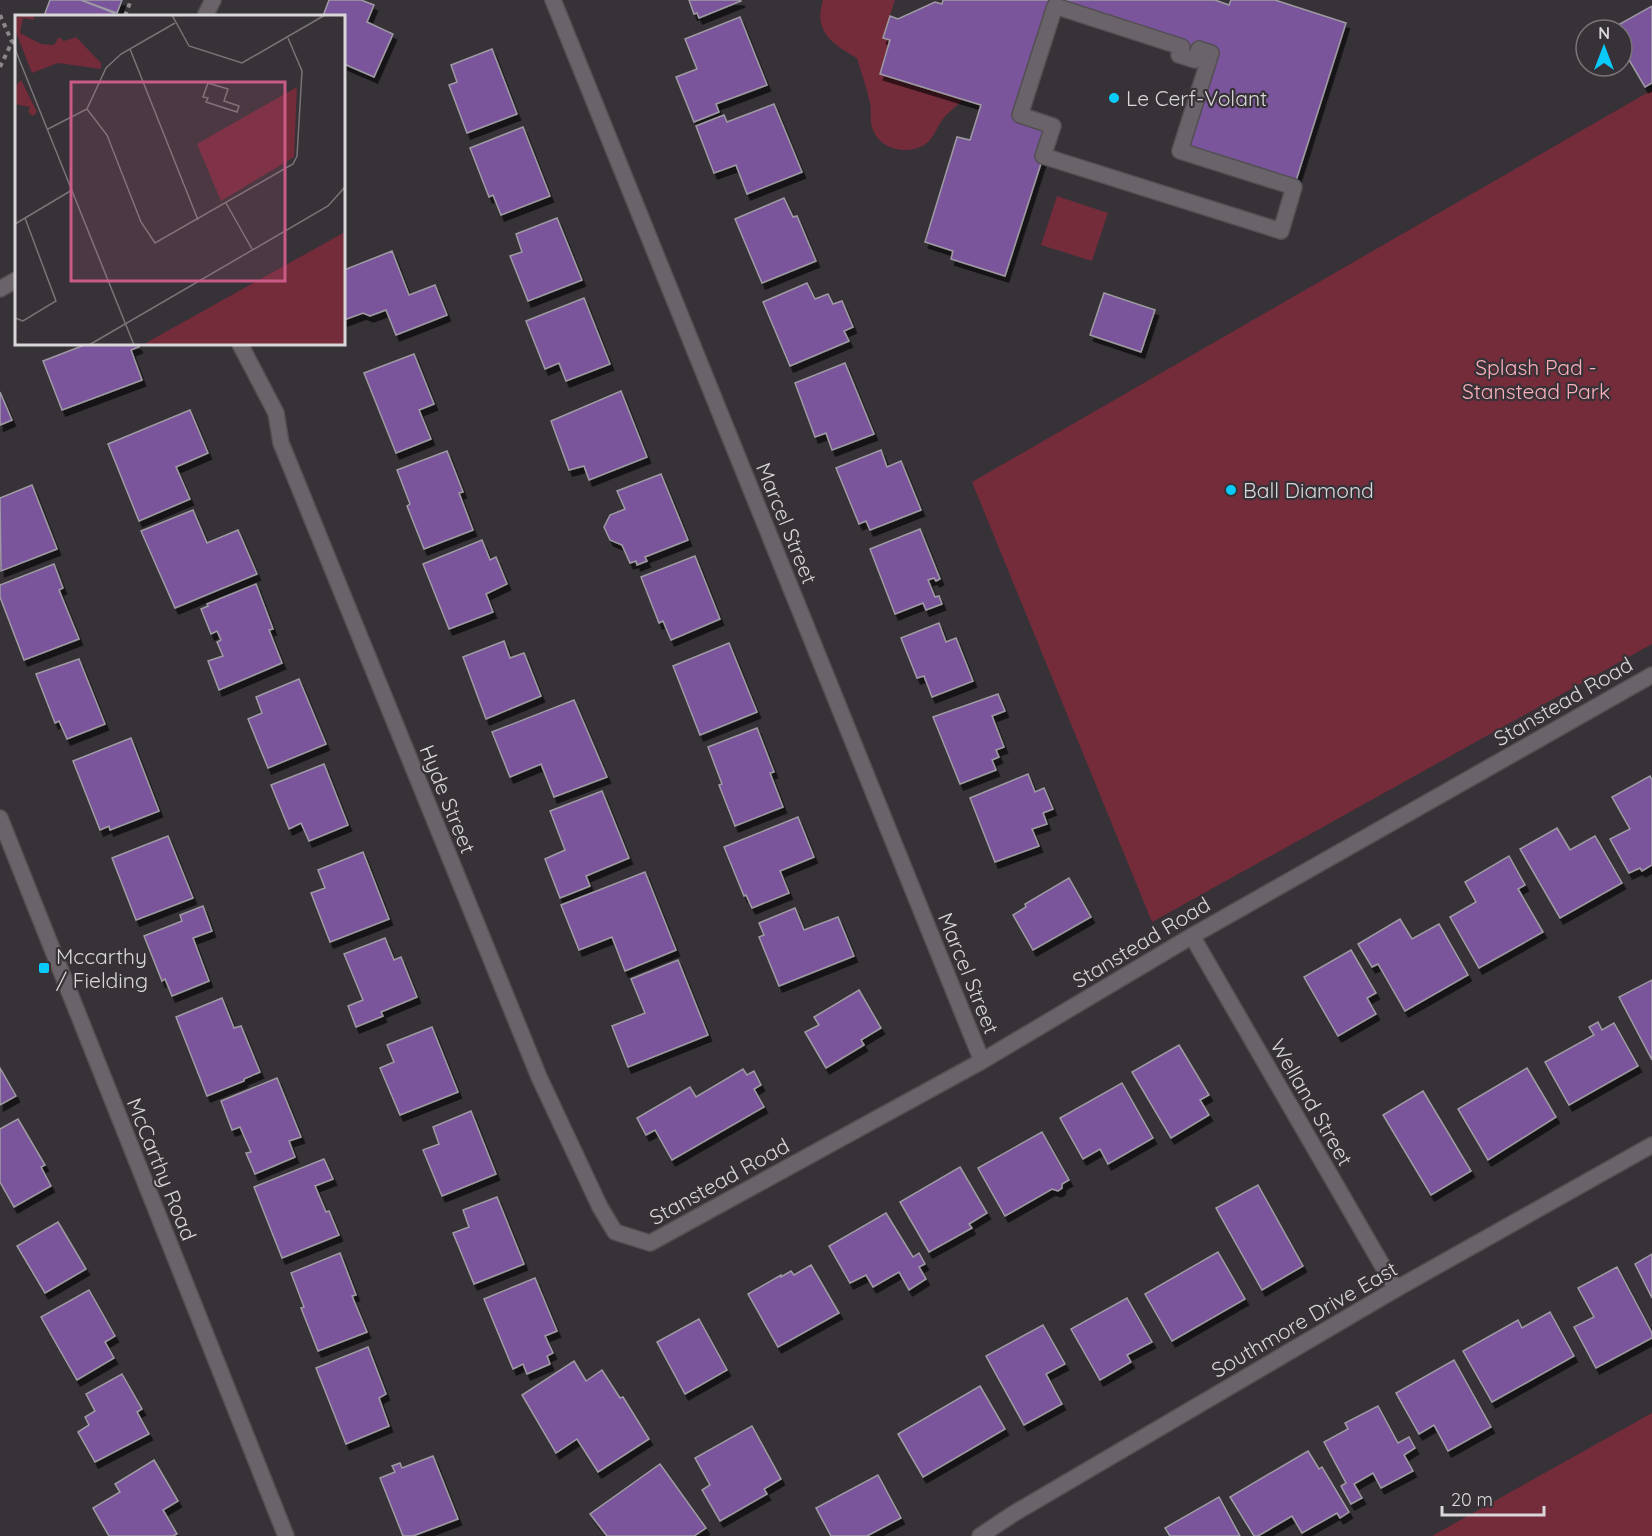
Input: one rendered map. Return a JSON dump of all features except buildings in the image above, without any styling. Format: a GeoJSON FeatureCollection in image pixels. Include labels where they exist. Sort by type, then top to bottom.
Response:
{"type":"FeatureCollection","features":[{"type":"Feature","properties":{"kind":"street"},"geometry":{"type":"LineString","coordinates":[[206,15],[213,0]]}},
{"type":"Feature","properties":{"kind":"street","name":"Marcel Street"},"geometry":{"type":"LineString","coordinates":[[553,0],[982,1061]]}},
{"type":"Feature","properties":{"kind":"street"},"geometry":{"type":"LineString","coordinates":[[1054,6],[1182,47],[1179,55],[1195,60],[1199,49],[1211,53],[1180,151],[1294,188],[1281,231],[1043,156],[1053,126],[1020,115],[1054,6]]}},
{"type":"Feature","properties":{"kind":"street"},"geometry":{"type":"LineString","coordinates":[[0,289],[15,281]]}},
{"type":"Feature","properties":{"kind":"street","name":"Hyde Street"},"geometry":{"type":"LineString","coordinates":[[241,345],[276,412],[281,443],[539,1077],[600,1207],[615,1232],[650,1243]]}},
{"type":"Feature","properties":{"kind":"street","name":"Stanstead Road"},"geometry":{"type":"LineString","coordinates":[[650,1243],[982,1061],[1192,936],[1652,675]]}},
{"type":"Feature","properties":{"kind":"street","name":"McCarthy Road"},"geometry":{"type":"LineString","coordinates":[[0,818],[4,839],[286,1536]]}},
{"type":"Feature","properties":{"kind":"street","name":"Welland Street"},"geometry":{"type":"LineString","coordinates":[[1192,936],[1396,1289]]}},
{"type":"Feature","properties":{"kind":"street","name":"Southmore Drive East"},"geometry":{"type":"LineString","coordinates":[[980,1536],[1023,1508],[1396,1289],[1652,1145]]}},
{"type":"Feature","properties":{"kind":"path"},"geometry":{"type":"LineString","coordinates":[[124,15],[131,0]]}},
{"type":"Feature","properties":{"kind":"path"},"geometry":{"type":"LineString","coordinates":[[0,15],[14,42],[0,67]]}},
{"type":"Feature","properties":{"kind":"green space"},"geometry":{"type":"Polygon","coordinates":[[[823,0],[895,0],[883,37],[890,40],[880,74],[963,100],[945,116],[931,139],[924,145],[910,150],[895,149],[877,137],[872,127],[870,103],[857,58],[833,42],[827,35],[821,20],[823,0]]]}},
{"type":"Feature","properties":{"kind":"green space","name":"Splash Pad - Stanstead Park"},"geometry":{"type":"Polygon","coordinates":[[[1652,90],[1652,644],[1152,922],[972,482],[1652,90]]]}},
{"type":"Feature","properties":{"kind":"green space"},"geometry":{"type":"Polygon","coordinates":[[[1057,196],[1108,213],[1092,261],[1041,245],[1057,196]]]}},
{"type":"Feature","properties":{"kind":"green space"},"geometry":{"type":"Polygon","coordinates":[[[1652,1413],[1652,1536],[1432,1536],[1652,1413]]]}},
{"type":"Feature","properties":{"kind":"place","name":"Le Cerf-Volant"},"geometry":{"type":"Point","coordinates":[1114,98]}},
{"type":"Feature","properties":{"kind":"place","name":"Ball Diamond"},"geometry":{"type":"Point","coordinates":[1231,490]}},
{"type":"Feature","properties":{"kind":"place","name":"Mccarthy / Fielding"},"geometry":{"type":"Point","coordinates":[44,968]}}]}
